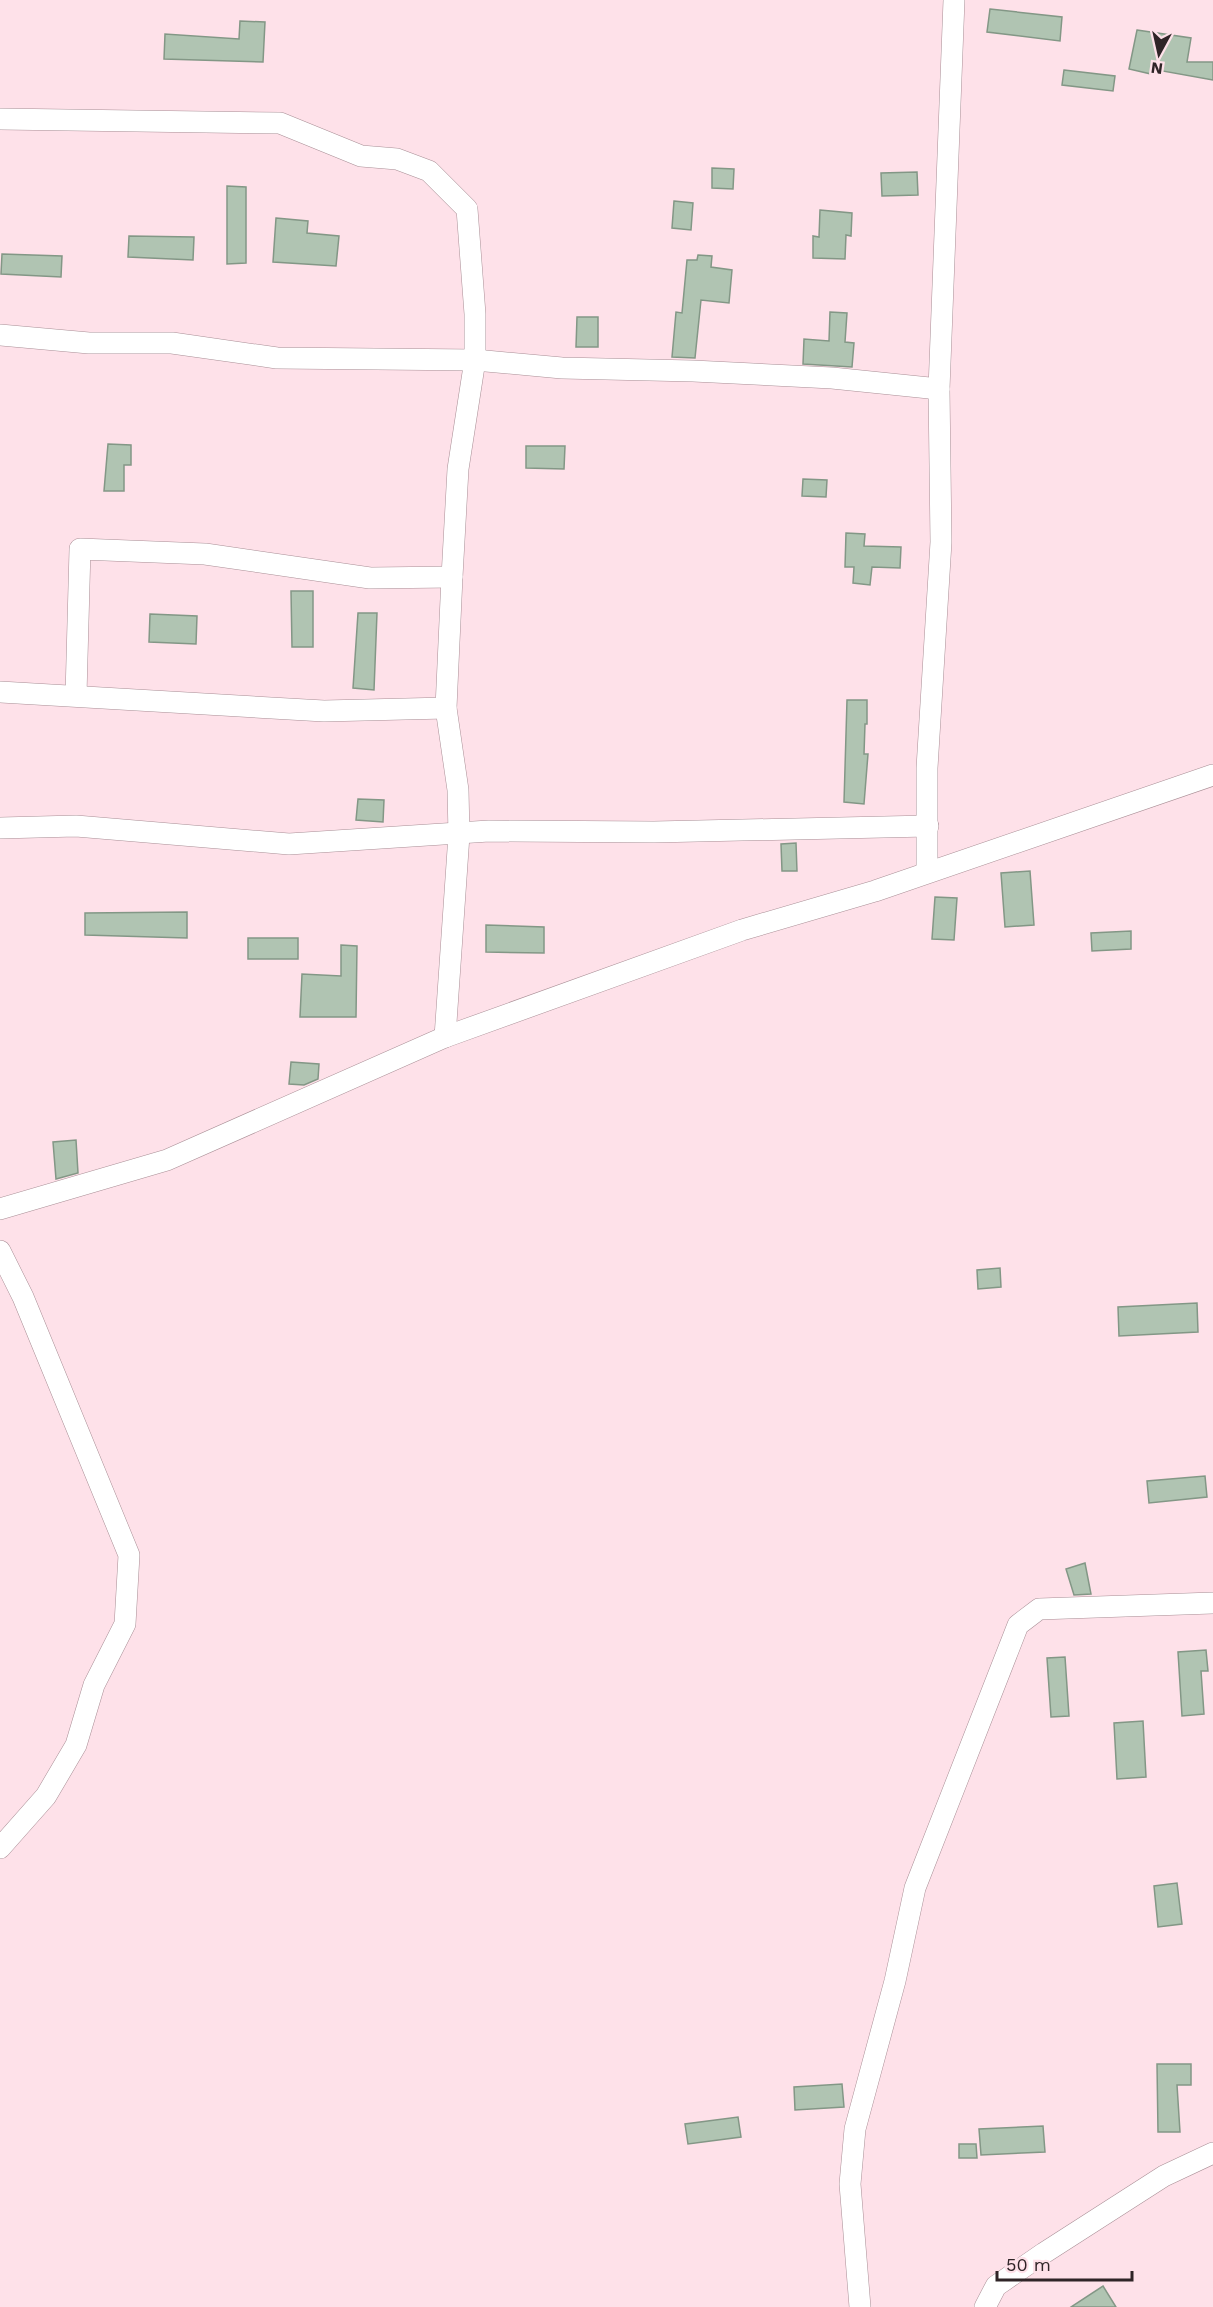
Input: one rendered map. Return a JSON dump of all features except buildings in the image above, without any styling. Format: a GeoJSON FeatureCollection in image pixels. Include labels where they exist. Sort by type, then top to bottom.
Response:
{"type":"FeatureCollection","features":[{"type":"Feature","properties":{"kind":"street"},"geometry":{"type":"LineString","coordinates":[[927,871],[927,768],[941,542],[939,389],[954,0]]}},
{"type":"Feature","properties":{"kind":"street"},"geometry":{"type":"LineString","coordinates":[[0,119],[280,123],[361,156],[397,159],[429,171],[467,209],[475,314],[475,360],[458,469],[446,708],[458,790],[459,835],[445,1037]]}},
{"type":"Feature","properties":{"kind":"street"},"geometry":{"type":"LineString","coordinates":[[0,335],[89,343],[172,343],[277,358],[475,360],[562,368],[693,371],[832,378],[939,389]]}},
{"type":"Feature","properties":{"kind":"street"},"geometry":{"type":"LineString","coordinates":[[76,695],[80,549],[205,554],[370,578],[452,577]]}},
{"type":"Feature","properties":{"kind":"street"},"geometry":{"type":"LineString","coordinates":[[0,692],[324,711],[446,708]]}},
{"type":"Feature","properties":{"kind":"street"},"geometry":{"type":"LineString","coordinates":[[0,1209],[167,1160],[445,1037],[742,930],[875,891],[927,871],[1213,775]]}},
{"type":"Feature","properties":{"kind":"street"},"geometry":{"type":"LineString","coordinates":[[0,828],[76,826],[289,844],[459,835],[489,831],[654,832],[928,826]]}},
{"type":"Feature","properties":{"kind":"street"},"geometry":{"type":"LineString","coordinates":[[0,1251],[23,1297],[129,1554],[125,1624],[94,1685],[76,1745],[46,1796],[0,1848]]}},
{"type":"Feature","properties":{"kind":"street"},"geometry":{"type":"LineString","coordinates":[[860,2307],[850,2184],[855,2129],[895,1981],[915,1888],[1018,1624],[1039,1609],[1213,1603]]}},
{"type":"Feature","properties":{"kind":"street"},"geometry":{"type":"LineString","coordinates":[[985,2307],[996,2286],[1044,2253],[1164,2176],[1213,2153]]}}]}
